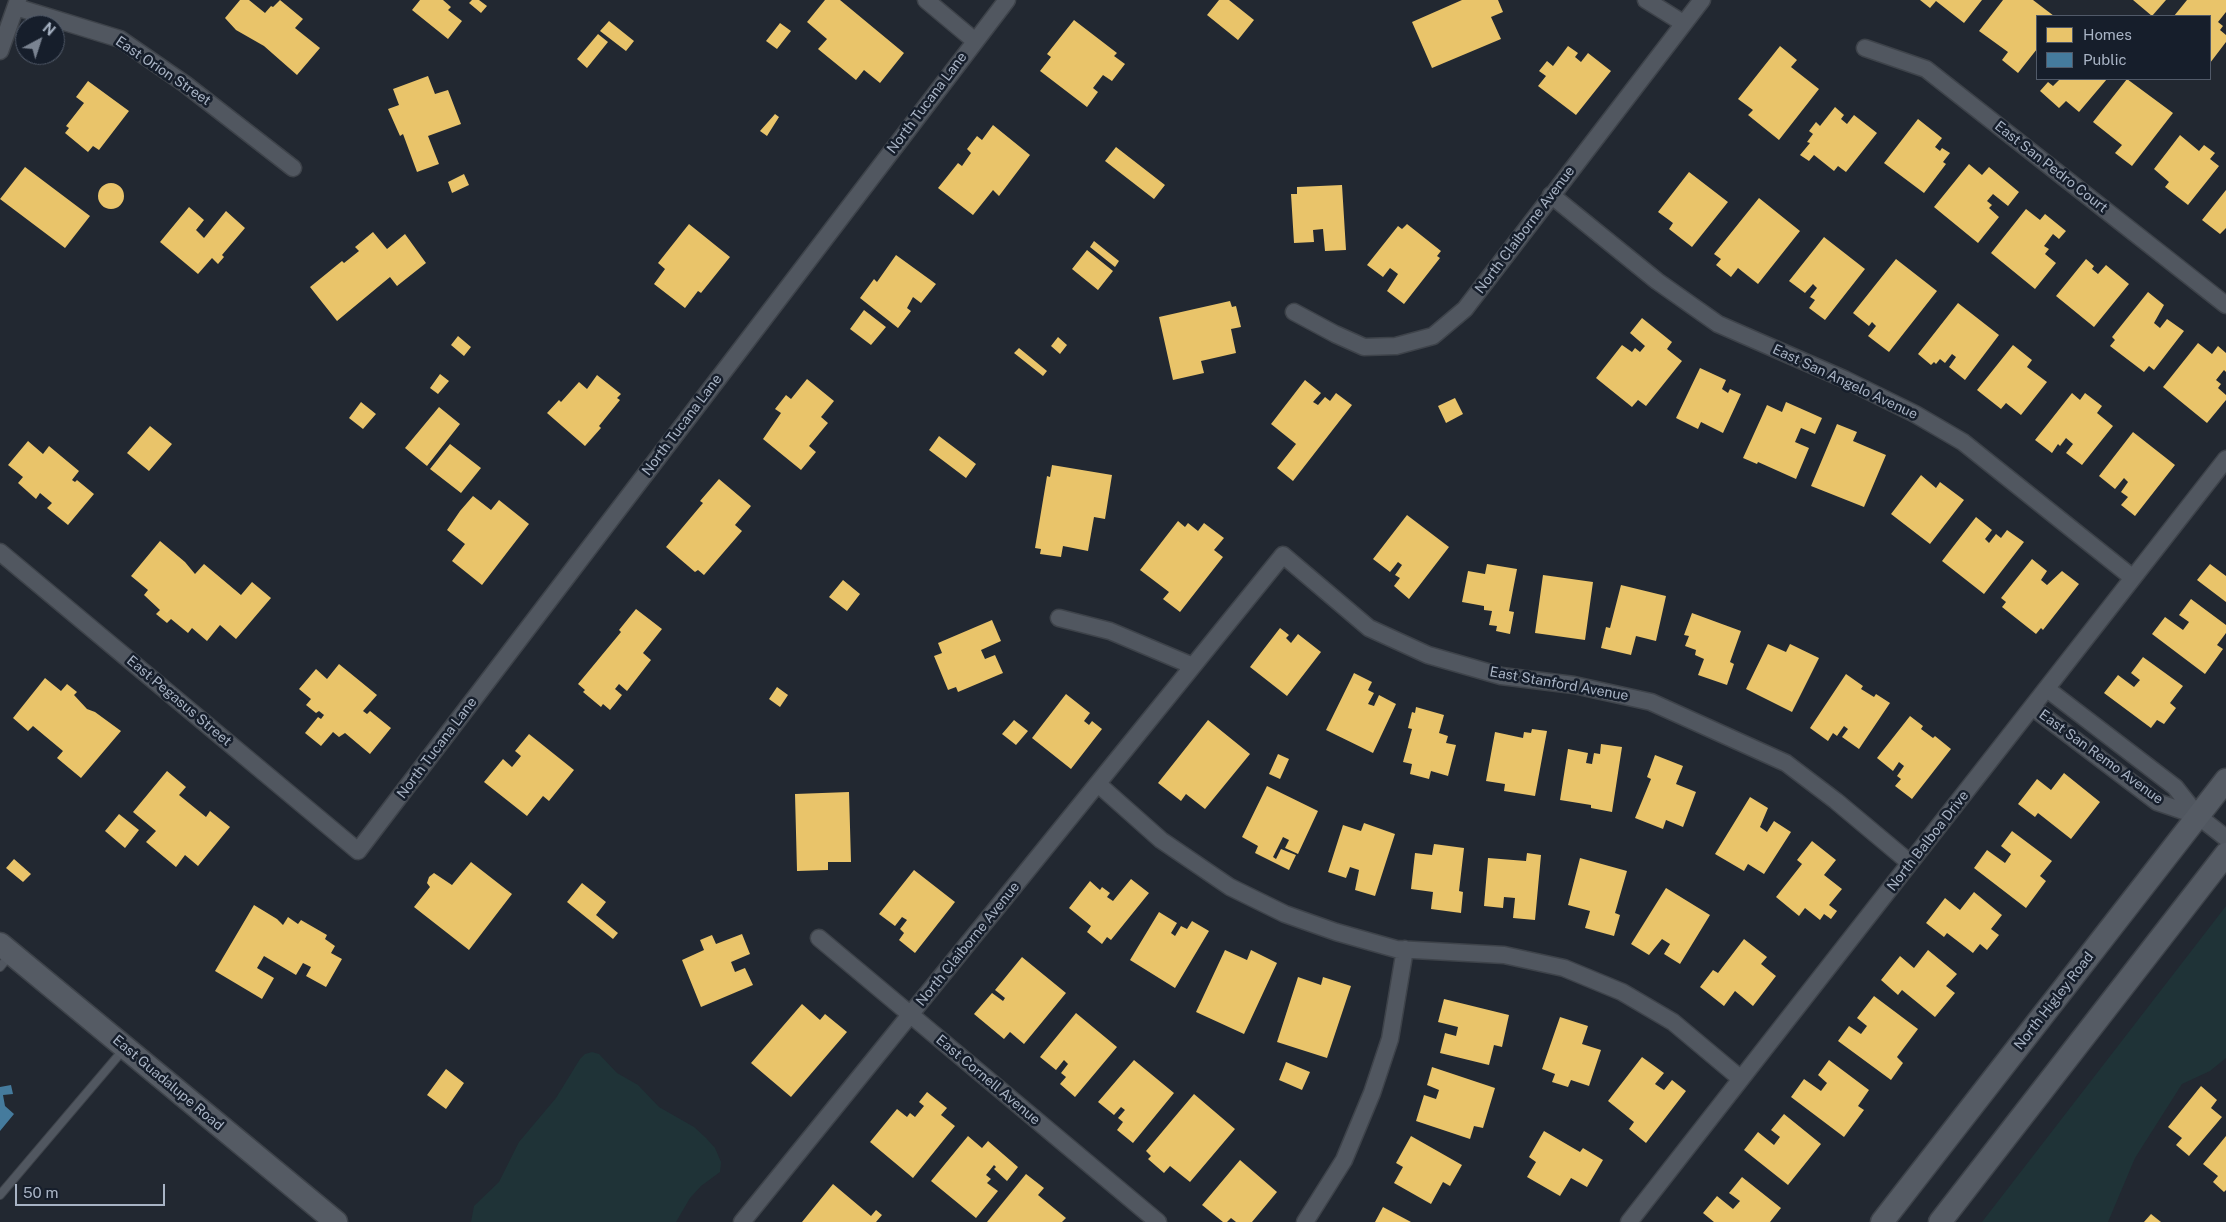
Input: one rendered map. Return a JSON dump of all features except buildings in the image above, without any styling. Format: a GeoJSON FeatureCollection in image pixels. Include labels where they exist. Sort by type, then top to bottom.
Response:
{"type":"FeatureCollection","features":[{"type":"Feature","properties":{"kind":"main road","name":"North Higley Road"},"geometry":{"type":"LineString","coordinates":[[1882,1222],[2226,780]]}},
{"type":"Feature","properties":{"kind":"main road"},"geometry":{"type":"LineString","coordinates":[[1940,1222],[2226,854]]}},
{"type":"Feature","properties":{"kind":"main road","name":"East Guadalupe Road"},"geometry":{"type":"LineString","coordinates":[[4,955],[126,1048],[336,1222]]}},
{"type":"Feature","properties":{"kind":"street"},"geometry":{"type":"LineString","coordinates":[[926,0],[975,41]]}},
{"type":"Feature","properties":{"kind":"street","name":"North Tucana Lane"},"geometry":{"type":"LineString","coordinates":[[358,851],[1007,0]]}},
{"type":"Feature","properties":{"kind":"street"},"geometry":{"type":"LineString","coordinates":[[1646,0],[1683,23]]}},
{"type":"Feature","properties":{"kind":"street","name":"North Claiborne Avenue"},"geometry":{"type":"LineString","coordinates":[[1294,312],[1334,334],[1364,347],[1396,346],[1433,336],[1465,309],[1702,0]]}},
{"type":"Feature","properties":{"kind":"street"},"geometry":{"type":"LineString","coordinates":[[0,51],[17,4]]}},
{"type":"Feature","properties":{"kind":"street","name":"East Orion Street"},"geometry":{"type":"LineString","coordinates":[[17,4],[120,39],[186,84],[293,168]]}},
{"type":"Feature","properties":{"kind":"street","name":"East San Pedro Court"},"geometry":{"type":"LineString","coordinates":[[1865,48],[1926,69],[2226,305]]}},
{"type":"Feature","properties":{"kind":"street","name":"East San Angelo Avenue"},"geometry":{"type":"LineString","coordinates":[[1551,195],[1657,281],[1718,324],[1844,379],[1915,414],[1963,442],[2133,578]]}},
{"type":"Feature","properties":{"kind":"street","name":"North Balboa Drive"},"geometry":{"type":"LineString","coordinates":[[1629,1222],[2226,460]]}},
{"type":"Feature","properties":{"kind":"street","name":"East Pegasus Street"},"geometry":{"type":"LineString","coordinates":[[0,552],[358,851]]}},
{"type":"Feature","properties":{"kind":"street","name":"North Claiborne Avenue"},"geometry":{"type":"LineString","coordinates":[[742,1222],[1283,555]]}},
{"type":"Feature","properties":{"kind":"street","name":"East Stanford Avenue"},"geometry":{"type":"LineString","coordinates":[[1283,555],[1369,628],[1428,655],[1501,676],[1574,685],[1651,702],[1786,763],[1910,863]]}},
{"type":"Feature","properties":{"kind":"street"},"geometry":{"type":"LineString","coordinates":[[1059,618],[1110,631],[1193,666]]}},
{"type":"Feature","properties":{"kind":"street","name":"East San Remo Avenue"},"geometry":{"type":"LineString","coordinates":[[2047,688],[2175,787],[2198,816],[2226,838]]}},
{"type":"Feature","properties":{"kind":"street","name":"East San Remo Avenue"},"geometry":{"type":"LineString","coordinates":[[2032,707],[2157,802],[2198,816]]}},
{"type":"Feature","properties":{"kind":"street"},"geometry":{"type":"LineString","coordinates":[[1098,784],[1161,840],[1230,887],[1285,914],[1336,932],[1396,949],[1504,955],[1564,968],[1622,992],[1673,1022],[1741,1079]]}},
{"type":"Feature","properties":{"kind":"street","name":"East Cornell Avenue"},"geometry":{"type":"LineString","coordinates":[[819,938],[1158,1222]]}},
{"type":"Feature","properties":{"kind":"street"},"geometry":{"type":"LineString","coordinates":[[1305,1222],[1344,1160],[1372,1093],[1390,1039],[1405,949]]}},
{"type":"Feature","properties":{"kind":"lane"},"geometry":{"type":"LineString","coordinates":[[0,1195],[126,1048]]}},
{"type":"Feature","properties":{"kind":"green space"},"geometry":{"type":"Polygon","coordinates":[[[2226,906],[2226,1058],[2210,1071],[2182,1084],[2135,1158],[2108,1222],[1982,1222],[2226,906]]]}},
{"type":"Feature","properties":{"kind":"green space"},"geometry":{"type":"Polygon","coordinates":[[[592,1052],[599,1054],[617,1073],[638,1085],[659,1107],[694,1127],[706,1138],[715,1148],[721,1162],[720,1172],[701,1186],[690,1198],[676,1222],[471,1222],[474,1206],[499,1182],[519,1142],[556,1098],[580,1059],[585,1054],[592,1052]]]}}]}
